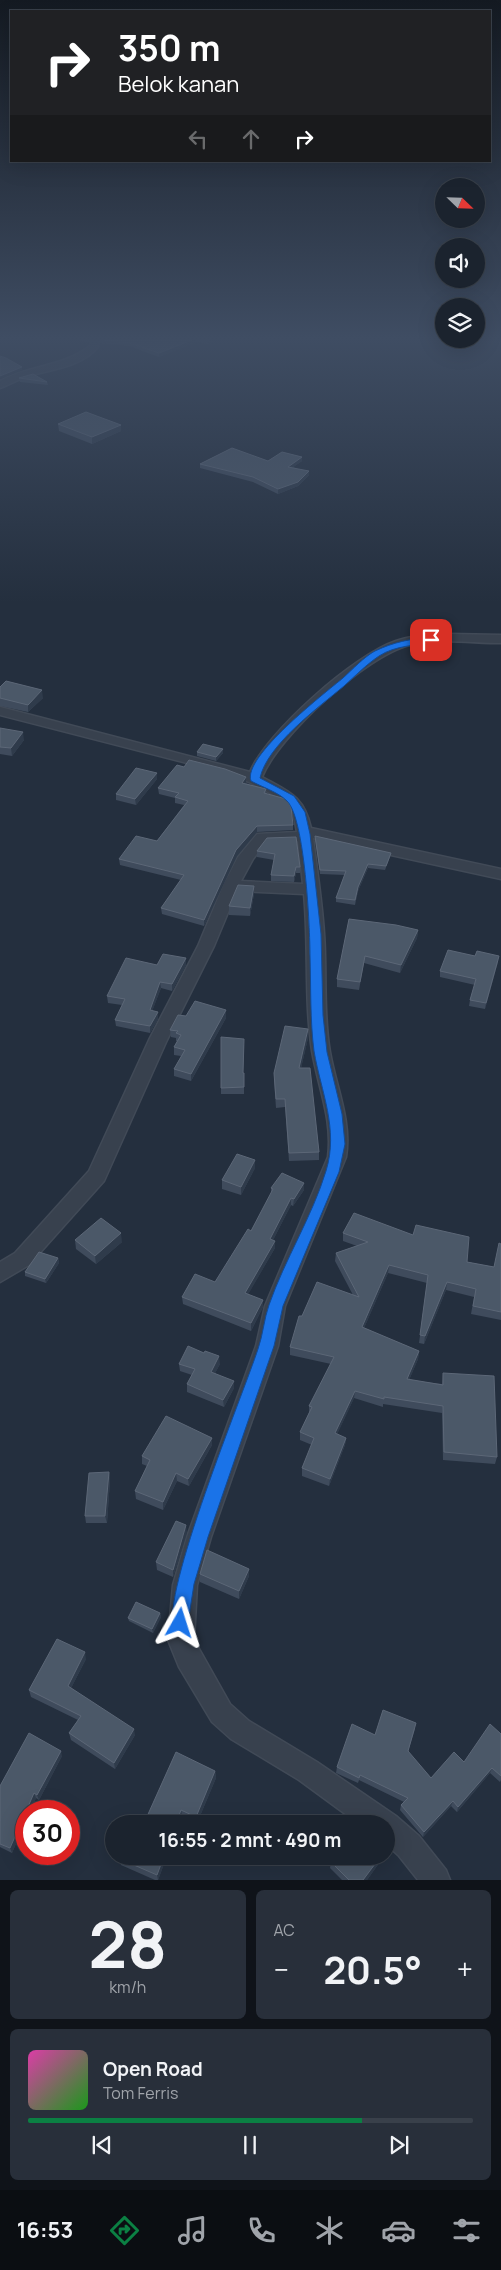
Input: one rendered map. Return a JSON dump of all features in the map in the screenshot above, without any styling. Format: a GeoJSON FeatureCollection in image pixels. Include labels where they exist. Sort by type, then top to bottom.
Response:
{"type":"FeatureCollection","features":[{"type":"Feature","properties":{"kind":"street"},"geometry":{"type":"LineString","coordinates":[[254,779],[262,760],[291,726],[376,654],[396,644],[413,641],[501,639]]}},
{"type":"Feature","properties":{"kind":"street"},"geometry":{"type":"LineString","coordinates":[[0,711],[173,754],[254,779],[290,798],[300,812],[305,834],[309,890],[316,934],[317,1015],[321,1052],[336,1114],[339,1144],[337,1157],[275,1306],[267,1346],[185,1584],[181,1640],[188,1658],[221,1713],[234,1724],[370,1815]]}},
{"type":"Feature","properties":{"kind":"street"},"geometry":{"type":"LineString","coordinates":[[0,1272],[22,1259],[97,1176],[158,1040],[206,946],[231,886],[258,840],[265,836],[289,837],[314,833],[501,874]]}},
{"type":"Feature","properties":{"kind":"street"},"geometry":{"type":"LineString","coordinates":[[231,886],[309,890]]}},
{"type":"Feature","properties":{"kind":"street"},"geometry":{"type":"LineString","coordinates":[[395,1834],[409,1846],[436,1880]]}},
{"type":"Feature","properties":{"kind":"building"},"geometry":{"type":"Polygon","coordinates":[[[68,428],[114,428],[92,437],[68,428]]]}},
{"type":"Feature","properties":{"kind":"building"},"geometry":{"type":"Polygon","coordinates":[[[232,448],[268,461],[282,452],[302,457],[288,467],[309,471],[298,482],[278,489],[253,477],[200,464],[232,448]]]}},
{"type":"Feature","properties":{"kind":"building"},"geometry":{"type":"Polygon","coordinates":[[[6,681],[42,690],[28,705],[0,698],[0,687],[6,681]]]}},
{"type":"Feature","properties":{"kind":"building"},"geometry":{"type":"Polygon","coordinates":[[[0,728],[23,732],[11,748],[0,747],[0,728]]]}},
{"type":"Feature","properties":{"kind":"building"},"geometry":{"type":"Polygon","coordinates":[[[203,744],[223,749],[216,757],[197,752],[203,744]]]}},
{"type":"Feature","properties":{"kind":"building"},"geometry":{"type":"Polygon","coordinates":[[[189,760],[225,769],[246,777],[242,783],[266,789],[264,793],[286,799],[291,807],[293,825],[257,826],[236,850],[204,920],[161,908],[184,875],[119,859],[136,836],[157,841],[188,801],[175,797],[179,793],[158,788],[177,765],[184,767],[189,760]]]}},
{"type":"Feature","properties":{"kind":"building"},"geometry":{"type":"Polygon","coordinates":[[[136,768],[157,773],[135,799],[116,794],[136,768]]]}},
{"type":"Feature","properties":{"kind":"building"},"geometry":{"type":"Polygon","coordinates":[[[315,836],[391,853],[386,866],[368,864],[358,887],[355,900],[336,898],[346,871],[320,870],[315,836]]]}},
{"type":"Feature","properties":{"kind":"building"},"geometry":{"type":"Polygon","coordinates":[[[296,837],[300,867],[296,867],[294,876],[271,875],[275,854],[257,851],[267,838],[296,837]]]}},
{"type":"Feature","properties":{"kind":"building"},"geometry":{"type":"Polygon","coordinates":[[[238,885],[254,886],[250,908],[229,906],[238,885]]]}},
{"type":"Feature","properties":{"kind":"building"},"geometry":{"type":"Polygon","coordinates":[[[349,919],[418,930],[401,965],[365,956],[360,982],[337,979],[349,919]]]}},
{"type":"Feature","properties":{"kind":"building"},"geometry":{"type":"Polygon","coordinates":[[[448,950],[475,956],[477,951],[499,956],[486,1003],[470,1000],[476,979],[440,971],[448,950]]]}},
{"type":"Feature","properties":{"kind":"building"},"geometry":{"type":"Polygon","coordinates":[[[163,954],[186,958],[172,984],[160,982],[150,1010],[158,1012],[150,1026],[115,1020],[125,999],[107,996],[126,958],[157,965],[163,954]]]}},
{"type":"Feature","properties":{"kind":"building"},"geometry":{"type":"Polygon","coordinates":[[[195,1001],[226,1010],[191,1074],[174,1069],[185,1050],[174,1047],[181,1035],[176,1033],[178,1031],[170,1030],[178,1015],[186,1016],[195,1001]]]}},
{"type":"Feature","properties":{"kind":"building"},"geometry":{"type":"Polygon","coordinates":[[[285,1026],[308,1029],[299,1068],[310,1068],[319,1152],[289,1153],[285,1099],[276,1099],[274,1073],[285,1026]]]}},
{"type":"Feature","properties":{"kind":"building"},"geometry":{"type":"Polygon","coordinates":[[[221,1037],[244,1039],[244,1087],[221,1088],[221,1037]]]}},
{"type":"Feature","properties":{"kind":"building"},"geometry":{"type":"Polygon","coordinates":[[[237,1154],[255,1160],[241,1187],[222,1180],[237,1154]]]}},
{"type":"Feature","properties":{"kind":"building"},"geometry":{"type":"Polygon","coordinates":[[[282,1173],[304,1183],[294,1199],[291,1198],[270,1239],[275,1241],[245,1293],[263,1300],[251,1323],[182,1297],[195,1274],[215,1282],[248,1229],[251,1231],[273,1189],[271,1188],[282,1173]]]}},
{"type":"Feature","properties":{"kind":"building"},"geometry":{"type":"Polygon","coordinates":[[[354,1213],[413,1235],[416,1225],[469,1237],[467,1262],[494,1267],[499,1243],[501,1244],[501,1312],[473,1306],[476,1289],[447,1282],[425,1336],[420,1335],[428,1275],[389,1265],[362,1327],[419,1351],[407,1379],[443,1385],[443,1373],[494,1376],[497,1457],[444,1452],[443,1406],[384,1397],[384,1399],[355,1391],[335,1433],[346,1438],[330,1479],[302,1468],[314,1438],[300,1432],[312,1407],[309,1406],[334,1357],[290,1347],[299,1316],[302,1316],[317,1282],[359,1297],[336,1253],[368,1242],[343,1233],[354,1213]]]}},
{"type":"Feature","properties":{"kind":"building"},"geometry":{"type":"Polygon","coordinates":[[[101,1218],[121,1233],[95,1256],[75,1240],[101,1218]]]}},
{"type":"Feature","properties":{"kind":"building"},"geometry":{"type":"Polygon","coordinates":[[[39,1252],[58,1258],[45,1279],[25,1272],[39,1252]]]}},
{"type":"Feature","properties":{"kind":"building"},"geometry":{"type":"Polygon","coordinates":[[[188,1346],[204,1353],[205,1351],[219,1356],[211,1372],[234,1381],[223,1400],[187,1384],[195,1369],[179,1364],[188,1346]]]}},
{"type":"Feature","properties":{"kind":"building"},"geometry":{"type":"Polygon","coordinates":[[[166,1416],[212,1438],[188,1479],[176,1473],[163,1502],[135,1491],[150,1460],[142,1456],[166,1416]]]}},
{"type":"Feature","properties":{"kind":"building"},"geometry":{"type":"Polygon","coordinates":[[[109,1472],[105,1516],[85,1516],[89,1473],[109,1472]]]}},
{"type":"Feature","properties":{"kind":"building"},"geometry":{"type":"Polygon","coordinates":[[[176,1521],[186,1525],[173,1570],[156,1562],[176,1521]]]}},
{"type":"Feature","properties":{"kind":"building"},"geometry":{"type":"Polygon","coordinates":[[[207,1550],[249,1569],[239,1591],[200,1574],[207,1550]]]}},
{"type":"Feature","properties":{"kind":"building"},"geometry":{"type":"Polygon","coordinates":[[[136,1602],[160,1613],[152,1629],[128,1618],[136,1602]]]}},
{"type":"Feature","properties":{"kind":"building"},"geometry":{"type":"Polygon","coordinates":[[[57,1639],[85,1652],[68,1686],[134,1729],[114,1763],[69,1733],[81,1716],[29,1690],[57,1639]]]}},
{"type":"Feature","properties":{"kind":"building"},"geometry":{"type":"Polygon","coordinates":[[[383,1710],[416,1723],[408,1751],[431,1778],[454,1752],[464,1762],[490,1724],[501,1734],[501,1776],[492,1768],[458,1807],[453,1801],[424,1832],[401,1805],[408,1798],[360,1775],[359,1778],[337,1767],[352,1724],[375,1735],[383,1710]]]}},
{"type":"Feature","properties":{"kind":"building"},"geometry":{"type":"Polygon","coordinates":[[[29,1733],[61,1751],[37,1795],[34,1793],[31,1800],[15,1800],[15,1837],[10,1848],[0,1844],[0,1786],[29,1733]]]}},
{"type":"Feature","properties":{"kind":"building"},"geometry":{"type":"Polygon","coordinates":[[[176,1752],[215,1771],[197,1815],[192,1815],[181,1810],[179,1815],[148,1815],[176,1752]]]}},
{"type":"Feature","properties":{"kind":"building"},"geometry":{"type":"Polygon","coordinates":[[[134,1865],[161,1865],[157,1875],[134,1865]]]}},
{"type":"Feature","properties":{"kind":"building"},"geometry":{"type":"Polygon","coordinates":[[[334,1865],[374,1865],[363,1880],[349,1880],[334,1865]]]}},
{"type":"Feature","properties":{"kind":"route"},"geometry":{"type":"LineString","coordinates":[[180,1623],[185,1584],[267,1346],[275,1306],[333,1172],[339,1144],[336,1114],[321,1052],[317,1015],[316,934],[309,890],[305,834],[300,812],[290,798],[254,779],[255,775],[262,760],[291,726],[376,654],[396,644],[431,640]]}}]}
